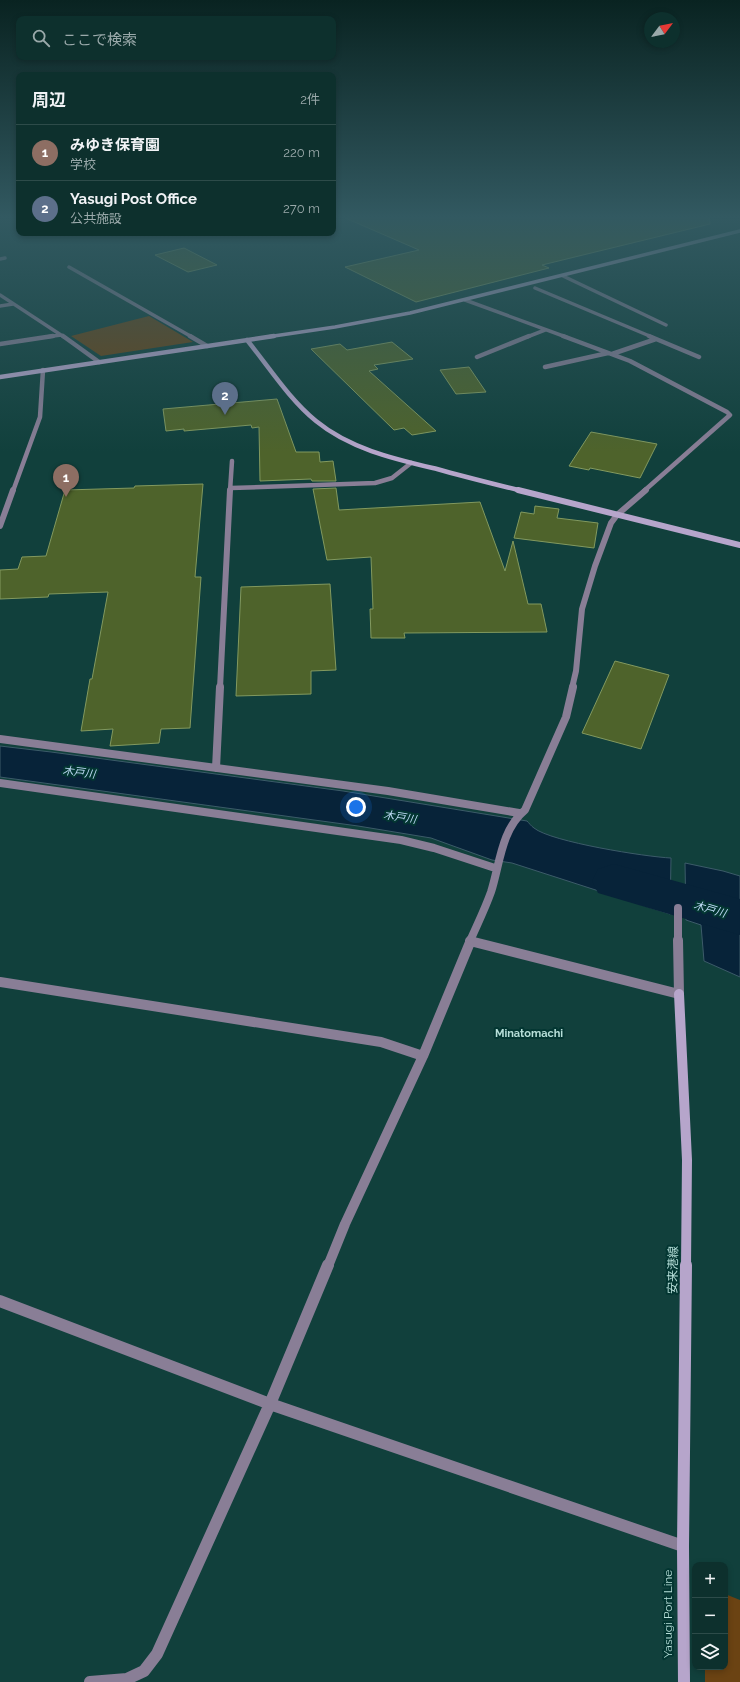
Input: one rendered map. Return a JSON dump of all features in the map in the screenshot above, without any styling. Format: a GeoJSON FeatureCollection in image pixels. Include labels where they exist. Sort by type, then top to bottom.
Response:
{"type":"FeatureCollection","features":[{"type":"Feature","properties":{"kind":"street"},"geometry":{"type":"LineString","coordinates":[[1,295],[99,362]]}},
{"type":"Feature","properties":{"kind":"street"},"geometry":{"type":"LineString","coordinates":[[119,295],[207,346]]}},
{"type":"Feature","properties":{"kind":"street"},"geometry":{"type":"LineString","coordinates":[[0,377],[342,325],[410,313],[483,295]]}},
{"type":"Feature","properties":{"kind":"street"},"geometry":{"type":"LineString","coordinates":[[553,295],[699,357]]}},
{"type":"Feature","properties":{"kind":"street"},"geometry":{"type":"LineString","coordinates":[[604,295],[666,325]]}},
{"type":"Feature","properties":{"kind":"street"},"geometry":{"type":"LineString","coordinates":[[90,1682],[127,1679],[144,1671],[157,1654],[270,1404],[345,1224],[423,1056],[491,891],[496,866],[515,821],[520,813],[525,810],[566,717],[576,671],[582,609],[595,566],[611,523],[617,515],[730,415],[727,412],[637,365],[610,353],[465,300]]}},
{"type":"Feature","properties":{"kind":"street"},"geometry":{"type":"LineString","coordinates":[[0,306],[13,304]]}},
{"type":"Feature","properties":{"kind":"street"},"geometry":{"type":"LineString","coordinates":[[477,357],[545,330]]}},
{"type":"Feature","properties":{"kind":"street"},"geometry":{"type":"LineString","coordinates":[[0,344],[61,335]]}},
{"type":"Feature","properties":{"kind":"street"},"geometry":{"type":"LineString","coordinates":[[544,367],[610,353],[656,339]]}},
{"type":"Feature","properties":{"kind":"street"},"geometry":{"type":"LineString","coordinates":[[247,340],[302,408],[327,430],[344,440],[372,451],[411,463],[740,545]]}},
{"type":"Feature","properties":{"kind":"street"},"geometry":{"type":"LineString","coordinates":[[0,526],[40,417],[43,370]]}},
{"type":"Feature","properties":{"kind":"street"},"geometry":{"type":"LineString","coordinates":[[216,768],[232,461]]}},
{"type":"Feature","properties":{"kind":"street"},"geometry":{"type":"LineString","coordinates":[[230,488],[375,483],[392,478],[411,463]]}},
{"type":"Feature","properties":{"kind":"street"},"geometry":{"type":"LineString","coordinates":[[0,739],[388,791],[520,813]]}},
{"type":"Feature","properties":{"kind":"street"},"geometry":{"type":"LineString","coordinates":[[0,783],[401,840],[496,866]]}},
{"type":"Feature","properties":{"kind":"street"},"geometry":{"type":"LineString","coordinates":[[470,941],[679,994],[678,908]]}},
{"type":"Feature","properties":{"kind":"street"},"geometry":{"type":"LineString","coordinates":[[0,982],[381,1042],[423,1056]]}},
{"type":"Feature","properties":{"kind":"street","name":"安来港線"},"geometry":{"type":"LineString","coordinates":[[679,994],[687,1160],[683,1546]]}},
{"type":"Feature","properties":{"kind":"street"},"geometry":{"type":"LineString","coordinates":[[0,1301],[270,1404],[683,1546]]}},
{"type":"Feature","properties":{"kind":"street","name":"Yasugi Port Line"},"geometry":{"type":"LineString","coordinates":[[683,1546],[684,1682]]}},
{"type":"Feature","properties":{"kind":"shaded area"},"geometry":{"type":"Polygon","coordinates":[[[149,316],[193,342],[101,356],[71,336],[149,316]]]}},
{"type":"Feature","properties":{"kind":"shaded area"},"geometry":{"type":"Polygon","coordinates":[[[728,1595],[740,1600],[740,1682],[705,1682],[705,1670],[728,1670],[728,1595]]]}},
{"type":"Feature","properties":{"kind":"water"},"geometry":{"type":"Polygon","coordinates":[[[0,746],[343,791],[527,821],[534,828],[544,833],[578,843],[622,852],[671,858],[670,914],[512,863],[492,860],[431,838],[358,826],[0,777],[0,746]]]}},
{"type":"Feature","properties":{"kind":"water"},"geometry":{"type":"Polygon","coordinates":[[[685,863],[740,876],[740,977],[704,961],[701,925],[686,920],[685,863]]]}},
{"type":"Feature","properties":{"kind":"building"},"geometry":{"type":"Polygon","coordinates":[[[403,295],[441,295],[416,302],[403,295]]]}},
{"type":"Feature","properties":{"kind":"building"},"geometry":{"type":"Polygon","coordinates":[[[392,342],[413,359],[374,365],[378,369],[369,371],[436,431],[412,435],[404,428],[394,430],[311,349],[340,344],[347,350],[392,342]]]}},
{"type":"Feature","properties":{"kind":"building"},"geometry":{"type":"Polygon","coordinates":[[[469,367],[486,392],[456,394],[440,370],[469,367]]]}},
{"type":"Feature","properties":{"kind":"building"},"geometry":{"type":"Polygon","coordinates":[[[277,399],[296,452],[319,452],[320,462],[333,461],[336,481],[312,481],[311,479],[260,481],[259,427],[252,428],[251,425],[184,431],[184,429],[166,431],[163,409],[277,399]]]}},
{"type":"Feature","properties":{"kind":"building"},"geometry":{"type":"Polygon","coordinates":[[[591,432],[657,444],[640,478],[590,468],[589,470],[569,466],[591,432]]]}},
{"type":"Feature","properties":{"kind":"building"},"geometry":{"type":"Polygon","coordinates":[[[203,484],[195,577],[201,577],[190,728],[161,729],[159,743],[110,746],[113,729],[81,731],[108,592],[49,594],[48,597],[0,599],[0,570],[18,569],[22,557],[46,556],[65,490],[203,484]]]}},
{"type":"Feature","properties":{"kind":"building"},"geometry":{"type":"Polygon","coordinates":[[[336,488],[339,510],[480,502],[505,571],[513,541],[528,604],[541,604],[547,632],[404,633],[405,638],[371,638],[370,609],[373,609],[371,557],[327,560],[313,489],[336,488]]]}},
{"type":"Feature","properties":{"kind":"building"},"geometry":{"type":"Polygon","coordinates":[[[535,506],[559,509],[557,518],[598,523],[594,548],[514,538],[521,512],[534,514],[535,506]]]}},
{"type":"Feature","properties":{"kind":"building"},"geometry":{"type":"Polygon","coordinates":[[[330,584],[336,670],[311,671],[311,694],[236,696],[241,587],[330,584]]]}},
{"type":"Feature","properties":{"kind":"building"},"geometry":{"type":"Polygon","coordinates":[[[615,661],[669,675],[641,749],[582,733],[615,661]]]}},
{"type":"Feature","properties":{"kind":"waterway","name":"木戸川"},"geometry":{"type":"LineString","coordinates":[[614,881],[740,917]]}},
{"type":"Feature","properties":{"kind":"place","name":"Yasugi Post Office"},"geometry":{"type":"Point","coordinates":[225,415]}},
{"type":"Feature","properties":{"kind":"place","name":"みゆき保育園"},"geometry":{"type":"Point","coordinates":[66,497]}},
{"type":"Feature","properties":{"kind":"district","name":"Minatomachi"},"geometry":{"type":"Point","coordinates":[529,1033]}}]}
